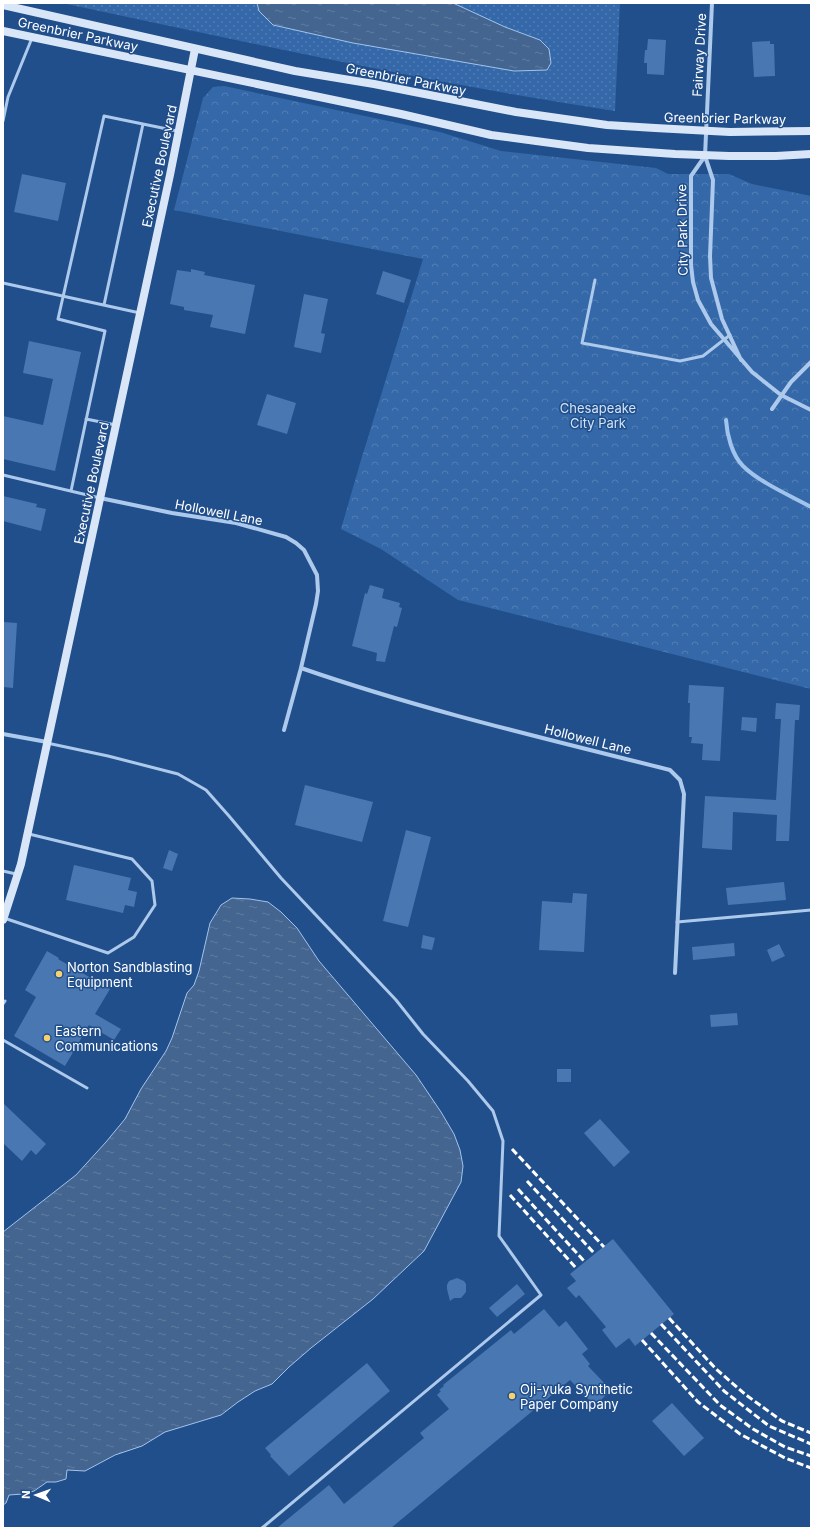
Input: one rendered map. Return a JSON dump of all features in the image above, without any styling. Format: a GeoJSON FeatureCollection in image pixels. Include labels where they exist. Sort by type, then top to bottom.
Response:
{"type":"FeatureCollection","features":[{"type":"Feature","properties":{"kind":"main road","name":"Greenbrier Parkway"},"geometry":{"type":"LineString","coordinates":[[3,5],[295,71],[374,84],[516,112],[607,125],[655,128],[749,132],[811,130]]}},
{"type":"Feature","properties":{"kind":"main road","name":"Greenbrier Parkway"},"geometry":{"type":"LineString","coordinates":[[3,31],[422,118],[491,134],[588,148],[705,156],[776,156],[811,154]]}},
{"type":"Feature","properties":{"kind":"main road","name":"Executive Boulevard"},"geometry":{"type":"LineString","coordinates":[[4,919],[18,875],[28,833],[179,131],[195,49]]}},
{"type":"Feature","properties":{"kind":"street","name":"Fairway Drive"},"geometry":{"type":"LineString","coordinates":[[705,156],[712,3]]}},
{"type":"Feature","properties":{"kind":"street","name":"City Park Drive"},"geometry":{"type":"LineString","coordinates":[[705,156],[713,180],[710,256],[711,278],[722,319],[741,360]]}},
{"type":"Feature","properties":{"kind":"street","name":"City Park Drive"},"geometry":{"type":"LineString","coordinates":[[705,156],[691,176],[690,265],[698,300],[711,324],[741,360],[758,377],[781,395],[811,410]]}},
{"type":"Feature","properties":{"kind":"street"},"geometry":{"type":"LineString","coordinates":[[772,409],[791,382],[811,362]]}},
{"type":"Feature","properties":{"kind":"street","name":"Hollowell Lane"},"geometry":{"type":"LineString","coordinates":[[100,498],[172,513],[236,523],[286,537],[296,542],[304,550],[317,575],[318,592],[301,668],[284,730]]}},
{"type":"Feature","properties":{"kind":"street","name":"Hollowell Lane"},"geometry":{"type":"LineString","coordinates":[[301,668],[345,683],[503,728],[670,770],[680,780],[684,794],[675,973]]}},
{"type":"Feature","properties":{"kind":"street"},"geometry":{"type":"LineString","coordinates":[[3,734],[47,742]]}},
{"type":"Feature","properties":{"kind":"lane"},"geometry":{"type":"LineString","coordinates":[[3,121],[8,97],[32,38]]}},
{"type":"Feature","properties":{"kind":"lane"},"geometry":{"type":"LineString","coordinates":[[3,96],[8,97]]}},
{"type":"Feature","properties":{"kind":"lane"},"geometry":{"type":"LineString","coordinates":[[71,491],[105,331],[58,319],[104,116],[179,131]]}},
{"type":"Feature","properties":{"kind":"lane"},"geometry":{"type":"LineString","coordinates":[[104,305],[144,124]]}},
{"type":"Feature","properties":{"kind":"lane"},"geometry":{"type":"LineString","coordinates":[[595,280],[582,343],[680,360],[703,356],[730,335]]}},
{"type":"Feature","properties":{"kind":"lane"},"geometry":{"type":"LineString","coordinates":[[3,283],[140,313]]}},
{"type":"Feature","properties":{"kind":"lane"},"geometry":{"type":"LineString","coordinates":[[86,419],[116,426]]}},
{"type":"Feature","properties":{"kind":"lane"},"geometry":{"type":"LineString","coordinates":[[3,475],[100,498]]}},
{"type":"Feature","properties":{"kind":"lane"},"geometry":{"type":"LineString","coordinates":[[47,742],[178,774],[206,790],[281,878],[396,1000],[423,1034],[468,1081],[493,1111],[503,1141],[499,1236],[541,1295],[262,1528]]}},
{"type":"Feature","properties":{"kind":"lane"},"geometry":{"type":"LineString","coordinates":[[4,919],[108,953],[134,937],[155,905],[152,881],[132,860],[28,833]]}},
{"type":"Feature","properties":{"kind":"lane"},"geometry":{"type":"LineString","coordinates":[[3,871],[18,875]]}},
{"type":"Feature","properties":{"kind":"lane"},"geometry":{"type":"LineString","coordinates":[[677,922],[811,910]]}},
{"type":"Feature","properties":{"kind":"lane"},"geometry":{"type":"LineString","coordinates":[[3,1004],[5,1000]]}},
{"type":"Feature","properties":{"kind":"lane"},"geometry":{"type":"LineString","coordinates":[[3,1040],[87,1088]]}},
{"type":"Feature","properties":{"kind":"green space"},"geometry":{"type":"Polygon","coordinates":[[[62,3],[620,3],[615,111],[407,75],[62,3]]]}},
{"type":"Feature","properties":{"kind":"green space","name":"Chesapeake City Park"},"geometry":{"type":"Polygon","coordinates":[[[224,86],[440,132],[501,151],[656,168],[668,174],[729,174],[752,184],[811,196],[811,689],[458,600],[381,549],[341,529],[423,259],[174,210],[203,98],[213,87],[224,86]]]}},
{"type":"Feature","properties":{"kind":"water"},"geometry":{"type":"Polygon","coordinates":[[[257,3],[453,3],[505,27],[540,40],[549,49],[551,63],[547,70],[514,71],[353,43],[273,25],[259,11],[257,3]]]}},
{"type":"Feature","properties":{"kind":"water"},"geometry":{"type":"Polygon","coordinates":[[[232,898],[268,902],[281,912],[297,928],[319,961],[416,1075],[454,1134],[460,1150],[463,1166],[461,1182],[424,1251],[373,1299],[311,1348],[272,1384],[255,1391],[221,1415],[165,1432],[142,1446],[115,1455],[85,1471],[67,1470],[66,1479],[56,1482],[47,1482],[34,1491],[23,1494],[9,1495],[6,1503],[3,1505],[3,1232],[76,1175],[125,1119],[141,1089],[166,1051],[172,1038],[187,993],[194,985],[199,971],[210,923],[221,905],[232,898]]]}},
{"type":"Feature","properties":{"kind":"building"},"geometry":{"type":"Polygon","coordinates":[[[648,39],[666,40],[664,75],[647,74],[647,63],[644,63],[648,39]]]}},
{"type":"Feature","properties":{"kind":"building"},"geometry":{"type":"Polygon","coordinates":[[[770,41],[770,44],[774,44],[775,76],[754,77],[752,42],[770,41]]]}},
{"type":"Feature","properties":{"kind":"building"},"geometry":{"type":"Polygon","coordinates":[[[22,174],[66,183],[58,221],[14,212],[22,174]]]}},
{"type":"Feature","properties":{"kind":"building"},"geometry":{"type":"Polygon","coordinates":[[[191,269],[205,272],[204,275],[255,285],[245,334],[210,327],[213,315],[184,310],[184,307],[170,304],[177,270],[191,272],[191,269]]]}},
{"type":"Feature","properties":{"kind":"building"},"geometry":{"type":"Polygon","coordinates":[[[383,271],[411,280],[404,303],[376,294],[383,271]]]}},
{"type":"Feature","properties":{"kind":"building"},"geometry":{"type":"Polygon","coordinates":[[[304,294],[328,299],[321,333],[325,334],[321,353],[294,347],[304,294]]]}},
{"type":"Feature","properties":{"kind":"building"},"geometry":{"type":"Polygon","coordinates":[[[29,341],[81,352],[55,471],[3,459],[3,416],[43,425],[53,379],[23,373],[29,341]]]}},
{"type":"Feature","properties":{"kind":"building"},"geometry":{"type":"Polygon","coordinates":[[[267,394],[296,403],[287,434],[257,425],[267,394]]]}},
{"type":"Feature","properties":{"kind":"building"},"geometry":{"type":"Polygon","coordinates":[[[3,496],[37,504],[36,507],[46,509],[41,531],[3,521],[3,496]]]}},
{"type":"Feature","properties":{"kind":"building"},"geometry":{"type":"Polygon","coordinates":[[[370,585],[384,589],[382,598],[400,603],[399,607],[402,608],[397,627],[394,626],[385,662],[376,661],[377,653],[352,646],[365,593],[367,594],[370,585]]]}},
{"type":"Feature","properties":{"kind":"building"},"geometry":{"type":"Polygon","coordinates":[[[3,622],[17,623],[13,688],[3,687],[3,622]]]}},
{"type":"Feature","properties":{"kind":"building"},"geometry":{"type":"Polygon","coordinates":[[[689,685],[724,687],[720,761],[702,760],[703,744],[691,743],[692,737],[689,737],[689,685]]]}},
{"type":"Feature","properties":{"kind":"building"},"geometry":{"type":"Polygon","coordinates":[[[776,703],[800,705],[799,720],[795,720],[789,841],[776,841],[777,815],[733,812],[732,850],[702,848],[705,796],[776,800],[781,719],[775,719],[776,703]]]}},
{"type":"Feature","properties":{"kind":"building"},"geometry":{"type":"Polygon","coordinates":[[[742,717],[757,718],[756,732],[741,730],[742,717]]]}},
{"type":"Feature","properties":{"kind":"building"},"geometry":{"type":"Polygon","coordinates":[[[305,785],[373,802],[362,842],[295,825],[305,785]]]}},
{"type":"Feature","properties":{"kind":"building"},"geometry":{"type":"Polygon","coordinates":[[[406,830],[431,837],[408,927],[383,921],[406,830]]]}},
{"type":"Feature","properties":{"kind":"building"},"geometry":{"type":"Polygon","coordinates":[[[169,850],[178,854],[172,871],[163,868],[169,850]]]}},
{"type":"Feature","properties":{"kind":"building"},"geometry":{"type":"Polygon","coordinates":[[[74,865],[131,878],[128,890],[137,892],[134,907],[125,905],[123,913],[66,900],[74,865]]]}},
{"type":"Feature","properties":{"kind":"building"},"geometry":{"type":"Polygon","coordinates":[[[784,882],[786,900],[728,905],[726,888],[784,882]]]}},
{"type":"Feature","properties":{"kind":"building"},"geometry":{"type":"Polygon","coordinates":[[[573,893],[587,894],[584,952],[539,950],[542,901],[572,903],[573,893]]]}},
{"type":"Feature","properties":{"kind":"building"},"geometry":{"type":"Polygon","coordinates":[[[423,935],[435,938],[432,950],[421,948],[423,935]]]}},
{"type":"Feature","properties":{"kind":"building"},"geometry":{"type":"Polygon","coordinates":[[[734,943],[735,956],[693,960],[692,947],[734,943]]]}},
{"type":"Feature","properties":{"kind":"building"},"geometry":{"type":"Polygon","coordinates":[[[779,944],[785,956],[772,962],[767,950],[779,944]]]}},
{"type":"Feature","properties":{"kind":"building"},"geometry":{"type":"Polygon","coordinates":[[[47,951],[110,989],[95,1014],[121,1029],[114,1040],[89,1025],[65,1066],[14,1036],[36,997],[25,990],[47,951]]]}},
{"type":"Feature","properties":{"kind":"building"},"geometry":{"type":"Polygon","coordinates":[[[737,1013],[738,1025],[711,1027],[710,1015],[737,1013]]]}},
{"type":"Feature","properties":{"kind":"building"},"geometry":{"type":"Polygon","coordinates":[[[557,1069],[571,1069],[571,1082],[557,1082],[557,1069]]]}},
{"type":"Feature","properties":{"kind":"building"},"geometry":{"type":"Polygon","coordinates":[[[3,1103],[46,1144],[36,1155],[31,1150],[22,1161],[3,1143],[3,1103]]]}},
{"type":"Feature","properties":{"kind":"building"},"geometry":{"type":"Polygon","coordinates":[[[600,1119],[630,1152],[614,1167],[584,1133],[600,1119]]]}},
{"type":"Feature","properties":{"kind":"building"},"geometry":{"type":"Polygon","coordinates":[[[613,1239],[674,1314],[635,1346],[629,1338],[616,1348],[602,1330],[606,1327],[579,1295],[576,1298],[567,1288],[576,1281],[570,1274],[613,1239]]]}},
{"type":"Feature","properties":{"kind":"building"},"geometry":{"type":"Polygon","coordinates":[[[457,1278],[464,1281],[466,1284],[466,1292],[461,1298],[454,1298],[450,1301],[447,1285],[449,1281],[457,1278]]]}},
{"type":"Feature","properties":{"kind":"building"},"geometry":{"type":"Polygon","coordinates":[[[517,1284],[525,1294],[497,1317],[489,1308],[517,1284]]]}},
{"type":"Feature","properties":{"kind":"building","name":"Oji-yuka Synthetic Paper Company"},"geometry":{"type":"Polygon","coordinates":[[[544,1309],[559,1327],[566,1321],[588,1349],[582,1354],[590,1364],[588,1366],[611,1390],[595,1406],[570,1380],[391,1528],[277,1528],[329,1485],[344,1504],[424,1438],[420,1433],[449,1409],[437,1395],[441,1391],[439,1390],[444,1386],[443,1385],[511,1330],[514,1334],[544,1309]]]}},
{"type":"Feature","properties":{"kind":"building"},"geometry":{"type":"Polygon","coordinates":[[[367,1363],[390,1391],[289,1476],[270,1456],[271,1455],[265,1448],[367,1363]]]}},
{"type":"Feature","properties":{"kind":"building"},"geometry":{"type":"Polygon","coordinates":[[[672,1403],[704,1438],[684,1456],[652,1421],[672,1403]]]}},
{"type":"Feature","properties":{"kind":"waterway"},"geometry":{"type":"LineString","coordinates":[[726,420],[731,444],[736,456],[743,466],[766,483],[811,507]]}},
{"type":"Feature","properties":{"kind":"railway"},"geometry":{"type":"LineString","coordinates":[[512,1149],[604,1247]]}},
{"type":"Feature","properties":{"kind":"railway"},"geometry":{"type":"LineString","coordinates":[[527,1181],[595,1254]]}},
{"type":"Feature","properties":{"kind":"railway"},"geometry":{"type":"LineString","coordinates":[[518,1189],[585,1262]]}},
{"type":"Feature","properties":{"kind":"railway"},"geometry":{"type":"LineString","coordinates":[[510,1195],[577,1269]]}},
{"type":"Feature","properties":{"kind":"railway"},"geometry":{"type":"LineString","coordinates":[[669,1318],[716,1369],[746,1395],[782,1421],[811,1433]]}},
{"type":"Feature","properties":{"kind":"railway"},"geometry":{"type":"LineString","coordinates":[[661,1324],[724,1391],[769,1426],[811,1444]]}},
{"type":"Feature","properties":{"kind":"railway"},"geometry":{"type":"LineString","coordinates":[[651,1333],[720,1405],[753,1429],[785,1447],[811,1456]]}},
{"type":"Feature","properties":{"kind":"railway"},"geometry":{"type":"LineString","coordinates":[[642,1340],[698,1402],[740,1434],[785,1458],[811,1468]]}},
{"type":"Feature","properties":{"kind":"place","name":"Norton Sandblasting Equipment"},"geometry":{"type":"Point","coordinates":[59,974]}},
{"type":"Feature","properties":{"kind":"place","name":"Eastern Communications"},"geometry":{"type":"Point","coordinates":[47,1038]}},
{"type":"Feature","properties":{"kind":"place","name":"Oji-yuka Synthetic Paper Company"},"geometry":{"type":"Point","coordinates":[512,1396]}}]}
